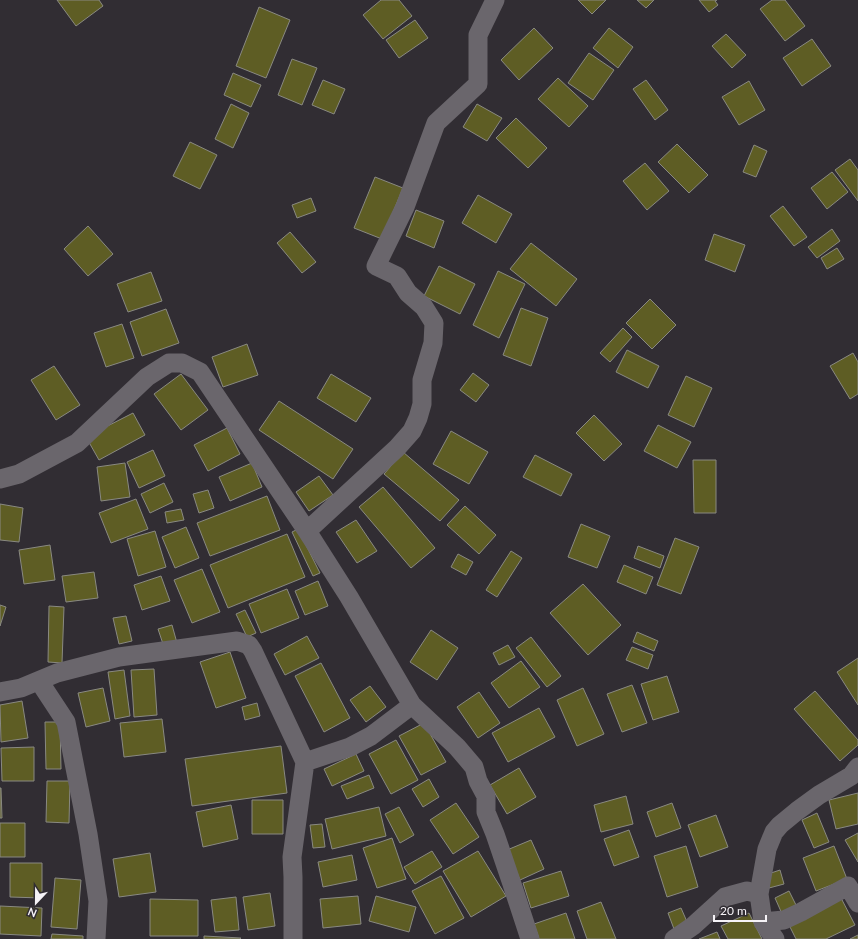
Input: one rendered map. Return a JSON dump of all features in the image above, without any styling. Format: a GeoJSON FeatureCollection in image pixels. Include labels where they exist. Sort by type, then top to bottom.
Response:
{"type":"FeatureCollection","features":[{"type":"Feature","properties":{"kind":"street"},"geometry":{"type":"LineString","coordinates":[[307,531],[397,448],[412,431],[418,418],[422,404],[422,380],[433,343],[434,323],[424,307],[408,293],[397,276],[376,266],[405,207],[436,123],[478,84],[478,35],[495,0]]}},
{"type":"Feature","properties":{"kind":"street"},"geometry":{"type":"LineString","coordinates":[[0,479],[19,474],[77,442],[147,377],[169,363],[182,363],[200,372],[350,597],[412,705],[457,747],[474,766],[478,781],[486,796],[486,812],[495,834],[530,939]]}},
{"type":"Feature","properties":{"kind":"street"},"geometry":{"type":"LineString","coordinates":[[0,692],[21,688],[57,673],[119,657],[237,641],[249,645],[305,762],[292,857],[293,939]]}},
{"type":"Feature","properties":{"kind":"street"},"geometry":{"type":"LineString","coordinates":[[39,681],[66,722],[88,834],[98,901],[96,939]]}},
{"type":"Feature","properties":{"kind":"street"},"geometry":{"type":"LineString","coordinates":[[305,762],[350,747],[371,736],[412,705]]}},
{"type":"Feature","properties":{"kind":"street"},"geometry":{"type":"LineString","coordinates":[[775,939],[764,922],[759,894],[767,849],[774,832],[797,811],[819,795],[851,776],[858,767]]}},
{"type":"Feature","properties":{"kind":"street"},"geometry":{"type":"LineString","coordinates":[[764,922],[784,920],[848,886],[858,903]]}},
{"type":"Feature","properties":{"kind":"street"},"geometry":{"type":"LineString","coordinates":[[674,939],[693,926],[725,898],[747,891],[759,894]]}},
{"type":"Feature","properties":{"kind":"building"},"geometry":{"type":"Polygon","coordinates":[[[57,0],[99,0],[103,6],[76,26],[57,0]]]}},
{"type":"Feature","properties":{"kind":"building"},"geometry":{"type":"Polygon","coordinates":[[[381,0],[399,0],[412,16],[383,39],[363,15],[381,0]]]}},
{"type":"Feature","properties":{"kind":"building"},"geometry":{"type":"Polygon","coordinates":[[[578,0],[606,0],[592,14],[578,0]]]}},
{"type":"Feature","properties":{"kind":"building"},"geometry":{"type":"Polygon","coordinates":[[[637,0],[654,0],[646,8],[637,0]]]}},
{"type":"Feature","properties":{"kind":"building"},"geometry":{"type":"Polygon","coordinates":[[[699,0],[717,0],[715,1],[718,5],[709,12],[699,0]]]}},
{"type":"Feature","properties":{"kind":"building"},"geometry":{"type":"Polygon","coordinates":[[[772,0],[785,0],[805,26],[785,41],[760,9],[772,0]]]}},
{"type":"Feature","properties":{"kind":"building"},"geometry":{"type":"Polygon","coordinates":[[[259,7],[290,20],[266,78],[236,66],[259,7]]]}},
{"type":"Feature","properties":{"kind":"building"},"geometry":{"type":"Polygon","coordinates":[[[415,20],[428,38],[399,58],[386,40],[415,20]]]}},
{"type":"Feature","properties":{"kind":"building"},"geometry":{"type":"Polygon","coordinates":[[[534,28],[553,48],[519,80],[501,60],[534,28]]]}},
{"type":"Feature","properties":{"kind":"building"},"geometry":{"type":"Polygon","coordinates":[[[609,28],[633,47],[618,68],[593,48],[609,28]]]}},
{"type":"Feature","properties":{"kind":"building"},"geometry":{"type":"Polygon","coordinates":[[[726,34],[746,55],[732,68],[712,46],[726,34]]]}},
{"type":"Feature","properties":{"kind":"building"},"geometry":{"type":"Polygon","coordinates":[[[812,39],[831,66],[802,86],[783,58],[812,39]]]}},
{"type":"Feature","properties":{"kind":"building"},"geometry":{"type":"Polygon","coordinates":[[[589,53],[614,70],[593,100],[568,83],[589,53]]]}},
{"type":"Feature","properties":{"kind":"building"},"geometry":{"type":"Polygon","coordinates":[[[292,59],[317,68],[302,105],[278,95],[292,59]]]}},
{"type":"Feature","properties":{"kind":"building"},"geometry":{"type":"Polygon","coordinates":[[[233,73],[261,85],[251,107],[224,95],[233,73]]]}},
{"type":"Feature","properties":{"kind":"building"},"geometry":{"type":"Polygon","coordinates":[[[558,78],[588,106],[569,127],[538,99],[558,78]]]}},
{"type":"Feature","properties":{"kind":"building"},"geometry":{"type":"Polygon","coordinates":[[[323,80],[345,89],[334,114],[312,105],[323,80]]]}},
{"type":"Feature","properties":{"kind":"building"},"geometry":{"type":"Polygon","coordinates":[[[646,80],[668,110],[655,120],[633,89],[646,80]]]}},
{"type":"Feature","properties":{"kind":"building"},"geometry":{"type":"Polygon","coordinates":[[[749,81],[765,110],[739,125],[722,97],[749,81]]]}},
{"type":"Feature","properties":{"kind":"building"},"geometry":{"type":"Polygon","coordinates":[[[231,104],[249,113],[233,148],[215,139],[231,104]]]}},
{"type":"Feature","properties":{"kind":"building"},"geometry":{"type":"Polygon","coordinates":[[[477,104],[502,118],[487,141],[463,127],[477,104]]]}},
{"type":"Feature","properties":{"kind":"building"},"geometry":{"type":"Polygon","coordinates":[[[516,118],[547,148],[528,168],[496,138],[516,118]]]}},
{"type":"Feature","properties":{"kind":"building"},"geometry":{"type":"Polygon","coordinates":[[[190,142],[217,155],[200,189],[173,176],[190,142]]]}},
{"type":"Feature","properties":{"kind":"building"},"geometry":{"type":"Polygon","coordinates":[[[677,144],[708,175],[689,193],[658,162],[677,144]]]}},
{"type":"Feature","properties":{"kind":"building"},"geometry":{"type":"Polygon","coordinates":[[[754,145],[767,151],[756,177],[743,172],[754,145]]]}},
{"type":"Feature","properties":{"kind":"building"},"geometry":{"type":"Polygon","coordinates":[[[850,159],[858,170],[858,201],[835,170],[850,159]]]}},
{"type":"Feature","properties":{"kind":"building"},"geometry":{"type":"Polygon","coordinates":[[[645,163],[669,191],[647,210],[623,181],[645,163]]]}},
{"type":"Feature","properties":{"kind":"building"},"geometry":{"type":"Polygon","coordinates":[[[832,172],[848,192],[827,209],[811,188],[832,172]]]}},
{"type":"Feature","properties":{"kind":"building"},"geometry":{"type":"Polygon","coordinates":[[[375,177],[403,188],[382,239],[354,228],[375,177]]]}},
{"type":"Feature","properties":{"kind":"building"},"geometry":{"type":"Polygon","coordinates":[[[478,195],[512,214],[496,243],[462,223],[478,195]]]}},
{"type":"Feature","properties":{"kind":"building"},"geometry":{"type":"Polygon","coordinates":[[[311,198],[316,211],[297,218],[292,205],[311,198]]]}},
{"type":"Feature","properties":{"kind":"building"},"geometry":{"type":"Polygon","coordinates":[[[783,206],[807,237],[794,246],[770,216],[783,206]]]}},
{"type":"Feature","properties":{"kind":"building"},"geometry":{"type":"Polygon","coordinates":[[[416,210],[444,221],[434,248],[406,236],[416,210]]]}},
{"type":"Feature","properties":{"kind":"building"},"geometry":{"type":"Polygon","coordinates":[[[88,226],[113,254],[88,276],[64,249],[88,226]]]}},
{"type":"Feature","properties":{"kind":"building"},"geometry":{"type":"Polygon","coordinates":[[[832,229],[840,241],[817,258],[808,247],[832,229]]]}},
{"type":"Feature","properties":{"kind":"building"},"geometry":{"type":"Polygon","coordinates":[[[290,232],[316,262],[302,273],[277,243],[290,232]]]}},
{"type":"Feature","properties":{"kind":"building"},"geometry":{"type":"Polygon","coordinates":[[[714,234],[745,245],[735,272],[705,260],[714,234]]]}},
{"type":"Feature","properties":{"kind":"building"},"geometry":{"type":"Polygon","coordinates":[[[531,243],[577,279],[556,306],[510,269],[531,243]]]}},
{"type":"Feature","properties":{"kind":"building"},"geometry":{"type":"Polygon","coordinates":[[[837,248],[844,259],[827,269],[821,258],[837,248]]]}},
{"type":"Feature","properties":{"kind":"building"},"geometry":{"type":"Polygon","coordinates":[[[439,266],[475,284],[460,314],[424,296],[439,266]]]}},
{"type":"Feature","properties":{"kind":"building"},"geometry":{"type":"Polygon","coordinates":[[[498,271],[525,284],[499,338],[473,325],[498,271]]]}},
{"type":"Feature","properties":{"kind":"building"},"geometry":{"type":"Polygon","coordinates":[[[151,272],[162,301],[128,312],[117,284],[151,272]]]}},
{"type":"Feature","properties":{"kind":"building"},"geometry":{"type":"Polygon","coordinates":[[[650,299],[676,325],[652,349],[626,323],[650,299]]]}},
{"type":"Feature","properties":{"kind":"building"},"geometry":{"type":"Polygon","coordinates":[[[521,308],[548,318],[531,366],[503,355],[521,308]]]}},
{"type":"Feature","properties":{"kind":"building"},"geometry":{"type":"Polygon","coordinates":[[[166,309],[179,343],[142,356],[130,322],[166,309]]]}},
{"type":"Feature","properties":{"kind":"building"},"geometry":{"type":"Polygon","coordinates":[[[122,324],[134,358],[106,367],[94,333],[122,324]]]}},
{"type":"Feature","properties":{"kind":"building"},"geometry":{"type":"Polygon","coordinates":[[[623,328],[632,337],[610,362],[600,353],[623,328]]]}},
{"type":"Feature","properties":{"kind":"building"},"geometry":{"type":"Polygon","coordinates":[[[247,344],[258,375],[223,387],[212,357],[247,344]]]}},
{"type":"Feature","properties":{"kind":"building"},"geometry":{"type":"Polygon","coordinates":[[[627,350],[659,366],[648,388],[616,372],[627,350]]]}},
{"type":"Feature","properties":{"kind":"building"},"geometry":{"type":"Polygon","coordinates":[[[853,353],[858,362],[858,394],[850,399],[830,366],[853,353]]]}},
{"type":"Feature","properties":{"kind":"building"},"geometry":{"type":"Polygon","coordinates":[[[54,366],[80,405],[56,420],[31,380],[54,366]]]}},
{"type":"Feature","properties":{"kind":"building"},"geometry":{"type":"Polygon","coordinates":[[[473,373],[489,385],[476,402],[460,390],[473,373]]]}},
{"type":"Feature","properties":{"kind":"building"},"geometry":{"type":"Polygon","coordinates":[[[181,374],[208,410],[181,430],[154,394],[181,374]]]}},
{"type":"Feature","properties":{"kind":"building"},"geometry":{"type":"Polygon","coordinates":[[[331,374],[371,398],[356,422],[317,398],[331,374]]]}},
{"type":"Feature","properties":{"kind":"building"},"geometry":{"type":"Polygon","coordinates":[[[686,376],[712,388],[694,427],[668,415],[686,376]]]}},
{"type":"Feature","properties":{"kind":"building"},"geometry":{"type":"Polygon","coordinates":[[[279,401],[353,449],[333,479],[259,430],[279,401]]]}},
{"type":"Feature","properties":{"kind":"building"},"geometry":{"type":"Polygon","coordinates":[[[133,413],[145,435],[99,460],[86,437],[133,413]]]}},
{"type":"Feature","properties":{"kind":"building"},"geometry":{"type":"Polygon","coordinates":[[[594,415],[622,444],[604,461],[576,433],[594,415]]]}},
{"type":"Feature","properties":{"kind":"building"},"geometry":{"type":"Polygon","coordinates":[[[658,425],[691,442],[677,468],[644,451],[658,425]]]}},
{"type":"Feature","properties":{"kind":"building"},"geometry":{"type":"Polygon","coordinates":[[[227,428],[240,454],[208,471],[194,445],[227,428]]]}},
{"type":"Feature","properties":{"kind":"building"},"geometry":{"type":"Polygon","coordinates":[[[451,431],[488,452],[469,484],[433,464],[451,431]]]}},
{"type":"Feature","properties":{"kind":"building"},"geometry":{"type":"Polygon","coordinates":[[[153,450],[165,476],[139,488],[127,462],[153,450]]]}},
{"type":"Feature","properties":{"kind":"building"},"geometry":{"type":"Polygon","coordinates":[[[403,452],[459,500],[440,521],[384,474],[403,452]]]}},
{"type":"Feature","properties":{"kind":"building"},"geometry":{"type":"Polygon","coordinates":[[[535,455],[572,474],[561,496],[523,477],[535,455]]]}},
{"type":"Feature","properties":{"kind":"building"},"geometry":{"type":"Polygon","coordinates":[[[693,460],[716,460],[716,513],[694,513],[693,460]]]}},
{"type":"Feature","properties":{"kind":"building"},"geometry":{"type":"Polygon","coordinates":[[[125,463],[130,497],[101,501],[97,467],[125,463]]]}},
{"type":"Feature","properties":{"kind":"building"},"geometry":{"type":"Polygon","coordinates":[[[252,463],[262,487],[230,501],[219,477],[252,463]]]}},
{"type":"Feature","properties":{"kind":"building"},"geometry":{"type":"Polygon","coordinates":[[[319,476],[333,495],[309,511],[296,492],[319,476]]]}},
{"type":"Feature","properties":{"kind":"building"},"geometry":{"type":"Polygon","coordinates":[[[164,483],[173,502],[150,513],[141,494],[164,483]]]}},
{"type":"Feature","properties":{"kind":"building"},"geometry":{"type":"Polygon","coordinates":[[[383,487],[435,548],[411,568],[359,507],[383,487]]]}},
{"type":"Feature","properties":{"kind":"building"},"geometry":{"type":"Polygon","coordinates":[[[208,490],[214,508],[199,513],[193,494],[208,490]]]}},
{"type":"Feature","properties":{"kind":"building"},"geometry":{"type":"Polygon","coordinates":[[[267,496],[280,530],[210,556],[197,523],[267,496]]]}},
{"type":"Feature","properties":{"kind":"building"},"geometry":{"type":"Polygon","coordinates":[[[136,499],[148,529],[111,543],[99,513],[136,499]]]}},
{"type":"Feature","properties":{"kind":"building"},"geometry":{"type":"Polygon","coordinates":[[[0,504],[23,508],[19,542],[0,540],[0,504]]]}},
{"type":"Feature","properties":{"kind":"building"},"geometry":{"type":"Polygon","coordinates":[[[465,506],[496,535],[479,554],[447,525],[465,506]]]}},
{"type":"Feature","properties":{"kind":"building"},"geometry":{"type":"Polygon","coordinates":[[[181,509],[184,520],[167,523],[165,512],[181,509]]]}},
{"type":"Feature","properties":{"kind":"building"},"geometry":{"type":"Polygon","coordinates":[[[356,520],[377,551],[357,563],[336,532],[356,520]]]}},
{"type":"Feature","properties":{"kind":"building"},"geometry":{"type":"Polygon","coordinates":[[[581,524],[610,536],[597,568],[568,557],[581,524]]]}},
{"type":"Feature","properties":{"kind":"building"},"geometry":{"type":"Polygon","coordinates":[[[186,527],[199,558],[175,568],[162,537],[186,527]]]}},
{"type":"Feature","properties":{"kind":"building"},"geometry":{"type":"Polygon","coordinates":[[[298,529],[320,573],[313,576],[292,532],[298,529]]]}},
{"type":"Feature","properties":{"kind":"building"},"geometry":{"type":"Polygon","coordinates":[[[155,531],[166,567],[138,576],[127,539],[155,531]]]}},
{"type":"Feature","properties":{"kind":"building"},"geometry":{"type":"Polygon","coordinates":[[[287,534],[305,577],[228,608],[210,565],[287,534]]]}},
{"type":"Feature","properties":{"kind":"building"},"geometry":{"type":"Polygon","coordinates":[[[675,538],[699,547],[681,594],[657,585],[675,538]]]}},
{"type":"Feature","properties":{"kind":"building"},"geometry":{"type":"Polygon","coordinates":[[[50,545],[55,580],[24,584],[19,550],[50,545]]]}},
{"type":"Feature","properties":{"kind":"building"},"geometry":{"type":"Polygon","coordinates":[[[638,546],[664,556],[660,568],[634,558],[638,546]]]}},
{"type":"Feature","properties":{"kind":"building"},"geometry":{"type":"Polygon","coordinates":[[[511,551],[522,558],[497,597],[486,590],[511,551]]]}},
{"type":"Feature","properties":{"kind":"building"},"geometry":{"type":"Polygon","coordinates":[[[458,554],[473,562],[466,575],[451,567],[458,554]]]}},
{"type":"Feature","properties":{"kind":"building"},"geometry":{"type":"Polygon","coordinates":[[[624,565],[653,577],[646,594],[617,582],[624,565]]]}},
{"type":"Feature","properties":{"kind":"building"},"geometry":{"type":"Polygon","coordinates":[[[202,569],[220,612],[192,623],[174,580],[202,569]]]}},
{"type":"Feature","properties":{"kind":"building"},"geometry":{"type":"Polygon","coordinates":[[[94,572],[98,598],[66,602],[62,576],[94,572]]]}},
{"type":"Feature","properties":{"kind":"building"},"geometry":{"type":"Polygon","coordinates":[[[161,576],[170,601],[142,610],[134,585],[161,576]]]}},
{"type":"Feature","properties":{"kind":"building"},"geometry":{"type":"Polygon","coordinates":[[[318,581],[328,606],[305,615],[295,591],[318,581]]]}},
{"type":"Feature","properties":{"kind":"building"},"geometry":{"type":"Polygon","coordinates":[[[583,584],[621,625],[588,655],[550,613],[583,584]]]}},
{"type":"Feature","properties":{"kind":"building"},"geometry":{"type":"Polygon","coordinates":[[[287,589],[299,618],[261,633],[249,604],[287,589]]]}},
{"type":"Feature","properties":{"kind":"building"},"geometry":{"type":"Polygon","coordinates":[[[0,605],[6,607],[0,626],[0,605]]]}},
{"type":"Feature","properties":{"kind":"building"},"geometry":{"type":"Polygon","coordinates":[[[49,606],[64,607],[62,663],[48,662],[49,606]]]}},
{"type":"Feature","properties":{"kind":"building"},"geometry":{"type":"Polygon","coordinates":[[[245,610],[256,633],[247,637],[236,614],[245,610]]]}},
{"type":"Feature","properties":{"kind":"building"},"geometry":{"type":"Polygon","coordinates":[[[126,616],[132,641],[119,644],[113,618],[126,616]]]}},
{"type":"Feature","properties":{"kind":"building"},"geometry":{"type":"Polygon","coordinates":[[[172,625],[177,643],[164,647],[158,629],[172,625]]]}},
{"type":"Feature","properties":{"kind":"building"},"geometry":{"type":"Polygon","coordinates":[[[431,630],[458,648],[437,680],[410,662],[431,630]]]}},
{"type":"Feature","properties":{"kind":"building"},"geometry":{"type":"Polygon","coordinates":[[[637,632],[658,641],[654,651],[633,642],[637,632]]]}},
{"type":"Feature","properties":{"kind":"building"},"geometry":{"type":"Polygon","coordinates":[[[307,636],[319,658],[285,675],[274,654],[307,636]]]}},
{"type":"Feature","properties":{"kind":"building"},"geometry":{"type":"Polygon","coordinates":[[[531,637],[561,676],[547,687],[516,648],[531,637]]]}},
{"type":"Feature","properties":{"kind":"building"},"geometry":{"type":"Polygon","coordinates":[[[508,645],[515,657],[499,665],[493,653],[508,645]]]}},
{"type":"Feature","properties":{"kind":"building"},"geometry":{"type":"Polygon","coordinates":[[[632,647],[653,655],[648,669],[626,660],[632,647]]]}},
{"type":"Feature","properties":{"kind":"building"},"geometry":{"type":"Polygon","coordinates":[[[230,652],[246,698],[216,708],[200,662],[230,652]]]}},
{"type":"Feature","properties":{"kind":"building"},"geometry":{"type":"Polygon","coordinates":[[[858,658],[858,705],[837,672],[858,658]]]}},
{"type":"Feature","properties":{"kind":"building"},"geometry":{"type":"Polygon","coordinates":[[[521,661],[540,687],[509,708],[491,683],[521,661]]]}},
{"type":"Feature","properties":{"kind":"building"},"geometry":{"type":"Polygon","coordinates":[[[321,663],[350,718],[324,732],[295,676],[321,663]]]}},
{"type":"Feature","properties":{"kind":"building"},"geometry":{"type":"Polygon","coordinates":[[[154,669],[157,715],[134,717],[131,670],[154,669]]]}},
{"type":"Feature","properties":{"kind":"building"},"geometry":{"type":"Polygon","coordinates":[[[124,670],[130,716],[115,719],[108,672],[124,670]]]}},
{"type":"Feature","properties":{"kind":"building"},"geometry":{"type":"Polygon","coordinates":[[[667,676],[679,712],[653,720],[641,684],[667,676]]]}},
{"type":"Feature","properties":{"kind":"building"},"geometry":{"type":"Polygon","coordinates":[[[632,685],[647,723],[622,732],[607,694],[632,685]]]}},
{"type":"Feature","properties":{"kind":"building"},"geometry":{"type":"Polygon","coordinates":[[[370,686],[386,707],[366,722],[350,700],[370,686]]]}},
{"type":"Feature","properties":{"kind":"building"},"geometry":{"type":"Polygon","coordinates":[[[103,688],[110,721],[86,727],[78,693],[103,688]]]}},
{"type":"Feature","properties":{"kind":"building"},"geometry":{"type":"Polygon","coordinates":[[[583,688],[604,734],[577,746],[557,700],[583,688]]]}},
{"type":"Feature","properties":{"kind":"building"},"geometry":{"type":"Polygon","coordinates":[[[815,691],[858,740],[858,745],[840,761],[794,709],[815,691]]]}},
{"type":"Feature","properties":{"kind":"building"},"geometry":{"type":"Polygon","coordinates":[[[479,692],[500,723],[478,738],[457,707],[479,692]]]}},
{"type":"Feature","properties":{"kind":"building"},"geometry":{"type":"Polygon","coordinates":[[[22,701],[28,738],[1,742],[0,705],[22,701]]]}},
{"type":"Feature","properties":{"kind":"building"},"geometry":{"type":"Polygon","coordinates":[[[257,703],[260,716],[245,720],[242,707],[257,703]]]}},
{"type":"Feature","properties":{"kind":"building"},"geometry":{"type":"Polygon","coordinates":[[[539,708],[555,737],[508,762],[492,733],[539,708]]]}},
{"type":"Feature","properties":{"kind":"building"},"geometry":{"type":"Polygon","coordinates":[[[162,719],[166,752],[124,757],[120,723],[162,719]]]}},
{"type":"Feature","properties":{"kind":"building"},"geometry":{"type":"Polygon","coordinates":[[[45,722],[60,722],[61,769],[46,769],[45,722]]]}},
{"type":"Feature","properties":{"kind":"building"},"geometry":{"type":"Polygon","coordinates":[[[424,723],[446,762],[421,775],[399,736],[424,723]]]}},
{"type":"Feature","properties":{"kind":"building"},"geometry":{"type":"Polygon","coordinates":[[[396,740],[418,780],[391,794],[369,754],[396,740]]]}},
{"type":"Feature","properties":{"kind":"building"},"geometry":{"type":"Polygon","coordinates":[[[281,746],[287,793],[192,806],[185,759],[281,746]]]}},
{"type":"Feature","properties":{"kind":"building"},"geometry":{"type":"Polygon","coordinates":[[[34,747],[34,781],[2,781],[1,748],[34,747]]]}},
{"type":"Feature","properties":{"kind":"building"},"geometry":{"type":"Polygon","coordinates":[[[356,754],[364,771],[332,786],[324,769],[356,754]]]}},
{"type":"Feature","properties":{"kind":"building"},"geometry":{"type":"Polygon","coordinates":[[[519,768],[536,797],[507,814],[490,785],[519,768]]]}},
{"type":"Feature","properties":{"kind":"building"},"geometry":{"type":"Polygon","coordinates":[[[369,775],[374,788],[347,799],[341,786],[369,775]]]}},
{"type":"Feature","properties":{"kind":"building"},"geometry":{"type":"Polygon","coordinates":[[[429,779],[439,797],[423,807],[412,789],[429,779]]]}},
{"type":"Feature","properties":{"kind":"building"},"geometry":{"type":"Polygon","coordinates":[[[47,781],[70,781],[69,823],[46,822],[47,781]]]}},
{"type":"Feature","properties":{"kind":"building"},"geometry":{"type":"Polygon","coordinates":[[[1,788],[2,818],[0,818],[1,788]]]}},
{"type":"Feature","properties":{"kind":"building"},"geometry":{"type":"Polygon","coordinates":[[[858,793],[858,824],[836,829],[829,800],[858,793]]]}},
{"type":"Feature","properties":{"kind":"building"},"geometry":{"type":"Polygon","coordinates":[[[626,796],[633,824],[601,832],[594,805],[626,796]]]}},
{"type":"Feature","properties":{"kind":"building"},"geometry":{"type":"Polygon","coordinates":[[[252,800],[283,800],[283,834],[252,834],[252,800]]]}},
{"type":"Feature","properties":{"kind":"building"},"geometry":{"type":"Polygon","coordinates":[[[456,803],[479,837],[453,854],[430,820],[456,803]]]}},
{"type":"Feature","properties":{"kind":"building"},"geometry":{"type":"Polygon","coordinates":[[[672,803],[681,828],[656,837],[647,812],[672,803]]]}},
{"type":"Feature","properties":{"kind":"building"},"geometry":{"type":"Polygon","coordinates":[[[231,805],[238,839],[203,847],[196,812],[231,805]]]}},
{"type":"Feature","properties":{"kind":"building"},"geometry":{"type":"Polygon","coordinates":[[[379,807],[386,836],[332,849],[325,819],[379,807]]]}},
{"type":"Feature","properties":{"kind":"building"},"geometry":{"type":"Polygon","coordinates":[[[399,807],[414,835],[400,843],[385,814],[399,807]]]}},
{"type":"Feature","properties":{"kind":"building"},"geometry":{"type":"Polygon","coordinates":[[[817,813],[829,842],[814,848],[802,820],[817,813]]]}},
{"type":"Feature","properties":{"kind":"building"},"geometry":{"type":"Polygon","coordinates":[[[716,815],[728,847],[700,857],[688,825],[716,815]]]}},
{"type":"Feature","properties":{"kind":"building"},"geometry":{"type":"Polygon","coordinates":[[[0,823],[25,823],[25,857],[0,857],[0,823]]]}},
{"type":"Feature","properties":{"kind":"building"},"geometry":{"type":"Polygon","coordinates":[[[322,824],[325,847],[313,848],[310,825],[322,824]]]}},
{"type":"Feature","properties":{"kind":"building"},"geometry":{"type":"Polygon","coordinates":[[[629,830],[639,857],[614,866],[604,839],[629,830]]]}},
{"type":"Feature","properties":{"kind":"building"},"geometry":{"type":"Polygon","coordinates":[[[858,833],[858,862],[845,840],[858,833]]]}},
{"type":"Feature","properties":{"kind":"building"},"geometry":{"type":"Polygon","coordinates":[[[392,838],[406,879],[377,888],[363,848],[392,838]]]}},
{"type":"Feature","properties":{"kind":"building"},"geometry":{"type":"Polygon","coordinates":[[[531,840],[544,869],[520,880],[507,850],[531,840]]]}},
{"type":"Feature","properties":{"kind":"building"},"geometry":{"type":"Polygon","coordinates":[[[686,846],[698,887],[667,897],[654,856],[686,846]]]}},
{"type":"Feature","properties":{"kind":"building"},"geometry":{"type":"Polygon","coordinates":[[[834,846],[847,879],[816,891],[803,858],[834,846]]]}},
{"type":"Feature","properties":{"kind":"building"},"geometry":{"type":"Polygon","coordinates":[[[432,851],[442,867],[415,884],[404,867],[432,851]]]}},
{"type":"Feature","properties":{"kind":"building"},"geometry":{"type":"Polygon","coordinates":[[[478,851],[506,896],[471,917],[443,871],[478,851]]]}},
{"type":"Feature","properties":{"kind":"building"},"geometry":{"type":"Polygon","coordinates":[[[150,853],[156,892],[119,897],[113,859],[150,853]]]}},
{"type":"Feature","properties":{"kind":"building"},"geometry":{"type":"Polygon","coordinates":[[[352,855],[357,880],[323,887],[318,862],[352,855]]]}},
{"type":"Feature","properties":{"kind":"building"},"geometry":{"type":"Polygon","coordinates":[[[10,863],[42,863],[42,898],[10,897],[10,863]]]}},
{"type":"Feature","properties":{"kind":"building"},"geometry":{"type":"Polygon","coordinates":[[[780,870],[784,884],[769,888],[765,875],[780,870]]]}},
{"type":"Feature","properties":{"kind":"building"},"geometry":{"type":"Polygon","coordinates":[[[561,871],[569,896],[531,908],[523,883],[561,871]]]}},
{"type":"Feature","properties":{"kind":"building"},"geometry":{"type":"Polygon","coordinates":[[[441,876],[464,918],[435,934],[412,891],[441,876]]]}},
{"type":"Feature","properties":{"kind":"building"},"geometry":{"type":"Polygon","coordinates":[[[55,878],[81,880],[77,929],[51,927],[55,878]]]}},
{"type":"Feature","properties":{"kind":"building"},"geometry":{"type":"Polygon","coordinates":[[[789,891],[798,909],[783,916],[775,898],[789,891]]]}},
{"type":"Feature","properties":{"kind":"building"},"geometry":{"type":"Polygon","coordinates":[[[270,893],[275,926],[248,930],[243,897],[270,893]]]}},
{"type":"Feature","properties":{"kind":"building"},"geometry":{"type":"Polygon","coordinates":[[[358,896],[361,924],[323,928],[320,899],[358,896]]]}},
{"type":"Feature","properties":{"kind":"building"},"geometry":{"type":"Polygon","coordinates":[[[376,896],[416,907],[409,932],[369,921],[376,896]]]}},
{"type":"Feature","properties":{"kind":"building"},"geometry":{"type":"Polygon","coordinates":[[[840,896],[855,925],[826,939],[796,939],[787,921],[840,896]]]}},
{"type":"Feature","properties":{"kind":"building"},"geometry":{"type":"Polygon","coordinates":[[[236,897],[239,930],[215,932],[211,900],[236,897]]]}},
{"type":"Feature","properties":{"kind":"building"},"geometry":{"type":"Polygon","coordinates":[[[150,899],[198,900],[198,936],[150,936],[150,899]]]}},
{"type":"Feature","properties":{"kind":"building"},"geometry":{"type":"Polygon","coordinates":[[[601,902],[616,939],[587,939],[577,911],[601,902]]]}},
{"type":"Feature","properties":{"kind":"building"},"geometry":{"type":"Polygon","coordinates":[[[0,906],[42,908],[41,936],[0,934],[0,906]]]}},
{"type":"Feature","properties":{"kind":"building"},"geometry":{"type":"Polygon","coordinates":[[[681,908],[688,924],[674,929],[668,913],[681,908]]]}},
{"type":"Feature","properties":{"kind":"building"},"geometry":{"type":"Polygon","coordinates":[[[566,913],[575,939],[539,939],[534,924],[566,913]]]}},
{"type":"Feature","properties":{"kind":"building"},"geometry":{"type":"Polygon","coordinates":[[[749,913],[762,939],[728,939],[721,926],[749,913]]]}},
{"type":"Feature","properties":{"kind":"building"},"geometry":{"type":"Polygon","coordinates":[[[717,932],[720,939],[699,939],[717,932]]]}},
{"type":"Feature","properties":{"kind":"building"},"geometry":{"type":"Polygon","coordinates":[[[52,934],[83,936],[83,939],[51,939],[52,934]]]}},
{"type":"Feature","properties":{"kind":"building"},"geometry":{"type":"Polygon","coordinates":[[[858,935],[858,939],[850,939],[858,935]]]}},
{"type":"Feature","properties":{"kind":"building"},"geometry":{"type":"Polygon","coordinates":[[[204,936],[241,938],[204,939],[204,936]]]}}]}
